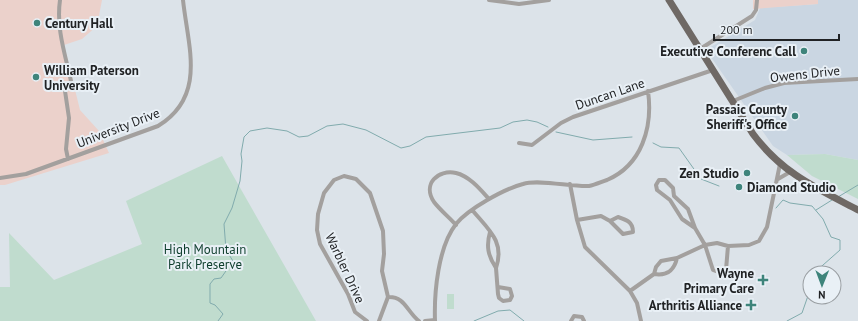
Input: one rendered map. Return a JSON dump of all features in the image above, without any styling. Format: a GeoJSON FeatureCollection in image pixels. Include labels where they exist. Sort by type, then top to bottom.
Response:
{"type":"FeatureCollection","features":[{"type":"Feature","properties":{"kind":"main road"},"geometry":{"type":"LineString","coordinates":[[669,0],[758,139],[780,164],[790,172],[858,210]]}},
{"type":"Feature","properties":{"kind":"street"},"geometry":{"type":"LineString","coordinates":[[60,0],[58,13],[60,39],[71,81],[70,85],[64,91],[69,118],[66,149],[68,158]]}},
{"type":"Feature","properties":{"kind":"street","name":"University Drive"},"geometry":{"type":"LineString","coordinates":[[0,178],[26,174],[158,126],[170,119],[184,101],[191,76],[183,0]]}},
{"type":"Feature","properties":{"kind":"street"},"geometry":{"type":"LineString","coordinates":[[489,0],[519,4],[549,0]]}},
{"type":"Feature","properties":{"kind":"street"},"geometry":{"type":"LineString","coordinates":[[700,49],[752,16],[756,10],[757,0]]}},
{"type":"Feature","properties":{"kind":"street","name":"Duncan Lane"},"geometry":{"type":"LineString","coordinates":[[520,143],[532,145],[561,123],[573,117],[713,70]]}},
{"type":"Feature","properties":{"kind":"street","name":"Owens Drive"},"geometry":{"type":"LineString","coordinates":[[733,101],[766,88],[784,83],[858,79]]}},
{"type":"Feature","properties":{"kind":"street"},"geometry":{"type":"LineString","coordinates":[[425,321],[435,321],[437,277],[443,251],[456,225],[488,198],[524,183],[589,186],[612,178],[628,167],[641,148],[648,127],[650,106],[648,91]]}},
{"type":"Feature","properties":{"kind":"street"},"geometry":{"type":"LineString","coordinates":[[630,291],[654,274],[656,267],[661,261],[677,258],[705,245],[716,243],[728,246],[749,245],[759,240],[767,227],[780,164]]}},
{"type":"Feature","properties":{"kind":"street"},"geometry":{"type":"LineString","coordinates":[[456,225],[434,202],[429,191],[430,182],[436,176],[446,172],[458,174],[477,185],[488,198]]}},
{"type":"Feature","properties":{"kind":"street"},"geometry":{"type":"LineString","coordinates":[[777,179],[790,172]]}},
{"type":"Feature","properties":{"kind":"street","name":"Warbler Drive"},"geometry":{"type":"LineString","coordinates":[[367,321],[355,312],[348,294],[320,244],[317,230],[318,214],[324,193],[334,180],[344,176],[356,178],[370,193],[382,232],[384,254],[382,270],[388,297],[379,321]]}},
{"type":"Feature","properties":{"kind":"street"},"geometry":{"type":"LineString","coordinates":[[695,228],[682,218],[673,203],[657,190],[656,185],[659,180],[665,180],[669,183],[677,200],[688,209],[695,228],[705,245],[713,270],[721,273],[726,270],[728,246]]}},
{"type":"Feature","properties":{"kind":"street"},"geometry":{"type":"LineString","coordinates":[[570,184],[577,220],[585,247],[630,291],[637,303],[640,321]]}},
{"type":"Feature","properties":{"kind":"street"},"geometry":{"type":"LineString","coordinates":[[673,203],[677,200]]}},
{"type":"Feature","properties":{"kind":"street"},"geometry":{"type":"LineString","coordinates":[[473,210],[498,244],[499,250],[496,268],[498,287]]}},
{"type":"Feature","properties":{"kind":"street"},"geometry":{"type":"LineString","coordinates":[[577,220],[601,216],[610,220],[623,234],[632,232],[633,227],[626,220],[618,217],[610,220]]}},
{"type":"Feature","properties":{"kind":"street"},"geometry":{"type":"LineString","coordinates":[[490,232],[488,252],[496,268]]}},
{"type":"Feature","properties":{"kind":"street"},"geometry":{"type":"LineString","coordinates":[[654,274],[662,275],[670,272],[675,265],[677,258]]}},
{"type":"Feature","properties":{"kind":"street"},"geometry":{"type":"LineString","coordinates":[[388,297],[396,297],[404,302],[412,316],[419,321]]}},
{"type":"Feature","properties":{"kind":"street"},"geometry":{"type":"LineString","coordinates":[[571,321],[574,316],[578,315],[582,317],[584,321]]}},
{"type":"Feature","properties":{"kind":"shaded area","name":"William Paterson University"},"geometry":{"type":"Polygon","coordinates":[[[0,0],[102,0],[97,26],[82,39],[64,45],[80,110],[99,131],[109,153],[5,185],[0,185],[0,0]]]}},
{"type":"Feature","properties":{"kind":"shaded area"},"geometry":{"type":"Polygon","coordinates":[[[753,0],[818,0],[818,4],[753,9],[753,0]]]}},
{"type":"Feature","properties":{"kind":"shaded area"},"geometry":{"type":"Polygon","coordinates":[[[818,0],[858,0],[858,160],[825,154],[787,155],[773,146],[706,50],[755,20],[760,8],[818,4],[818,0]]]}},
{"type":"Feature","properties":{"kind":"green space"},"geometry":{"type":"Polygon","coordinates":[[[825,154],[858,160],[858,199],[812,176],[787,155],[825,154]]]}},
{"type":"Feature","properties":{"kind":"green space","name":"High Mountain Park Preserve"},"geometry":{"type":"Polygon","coordinates":[[[222,156],[316,321],[0,321],[0,287],[10,287],[9,233],[54,280],[142,244],[126,201],[222,156]]]}},
{"type":"Feature","properties":{"kind":"green space"},"geometry":{"type":"Polygon","coordinates":[[[447,294],[454,294],[454,309],[447,309],[447,294]]]}},
{"type":"Feature","properties":{"kind":"waterway"},"geometry":{"type":"LineString","coordinates":[[218,321],[223,314],[215,305],[210,303],[210,284],[214,279],[221,278],[233,261],[226,250],[224,224],[232,208],[240,181],[242,161],[241,154],[244,137],[250,131],[267,128],[287,131],[299,137],[308,136],[327,126],[343,124],[366,130],[401,148],[410,146],[426,137],[500,128],[513,122],[527,120],[537,122],[548,127]]}},
{"type":"Feature","properties":{"kind":"waterway"},"geometry":{"type":"LineString","coordinates":[[556,132],[593,140],[632,137]]}},
{"type":"Feature","properties":{"kind":"waterway"},"geometry":{"type":"LineString","coordinates":[[653,143],[661,147],[679,148],[701,179],[719,186]]}},
{"type":"Feature","properties":{"kind":"waterway"},"geometry":{"type":"LineString","coordinates":[[838,197],[858,185]]}},
{"type":"Feature","properties":{"kind":"waterway"},"geometry":{"type":"LineString","coordinates":[[776,208],[783,200],[790,203],[812,206],[823,219],[831,237],[840,240],[840,250],[823,265]]}},
{"type":"Feature","properties":{"kind":"waterway"},"geometry":{"type":"LineString","coordinates":[[816,210],[832,200]]}},
{"type":"Feature","properties":{"kind":"waterway"},"geometry":{"type":"LineString","coordinates":[[787,321],[802,313],[805,305]]}},
{"type":"Feature","properties":{"kind":"waterway"},"geometry":{"type":"LineString","coordinates":[[474,321],[498,311],[510,310],[524,321]]}},
{"type":"Feature","properties":{"kind":"place","name":"Century Hall"},"geometry":{"type":"Point","coordinates":[37,23]}},
{"type":"Feature","properties":{"kind":"place","name":"Executive Conferenc Call"},"geometry":{"type":"Point","coordinates":[804,51]}},
{"type":"Feature","properties":{"kind":"place","name":"William Paterson University"},"geometry":{"type":"Point","coordinates":[36,77]}},
{"type":"Feature","properties":{"kind":"place","name":"Passaic County Sheriff's Office"},"geometry":{"type":"Point","coordinates":[795,116]}},
{"type":"Feature","properties":{"kind":"place","name":"Zen Studio"},"geometry":{"type":"Point","coordinates":[747,173]}},
{"type":"Feature","properties":{"kind":"place","name":"Diamond Studio"},"geometry":{"type":"Point","coordinates":[739,187]}},
{"type":"Feature","properties":{"kind":"place","name":"Wayne Primary Care"},"geometry":{"type":"Point","coordinates":[763,280]}},
{"type":"Feature","properties":{"kind":"place","name":"Arthritis Alliance"},"geometry":{"type":"Point","coordinates":[751,305]}}]}
